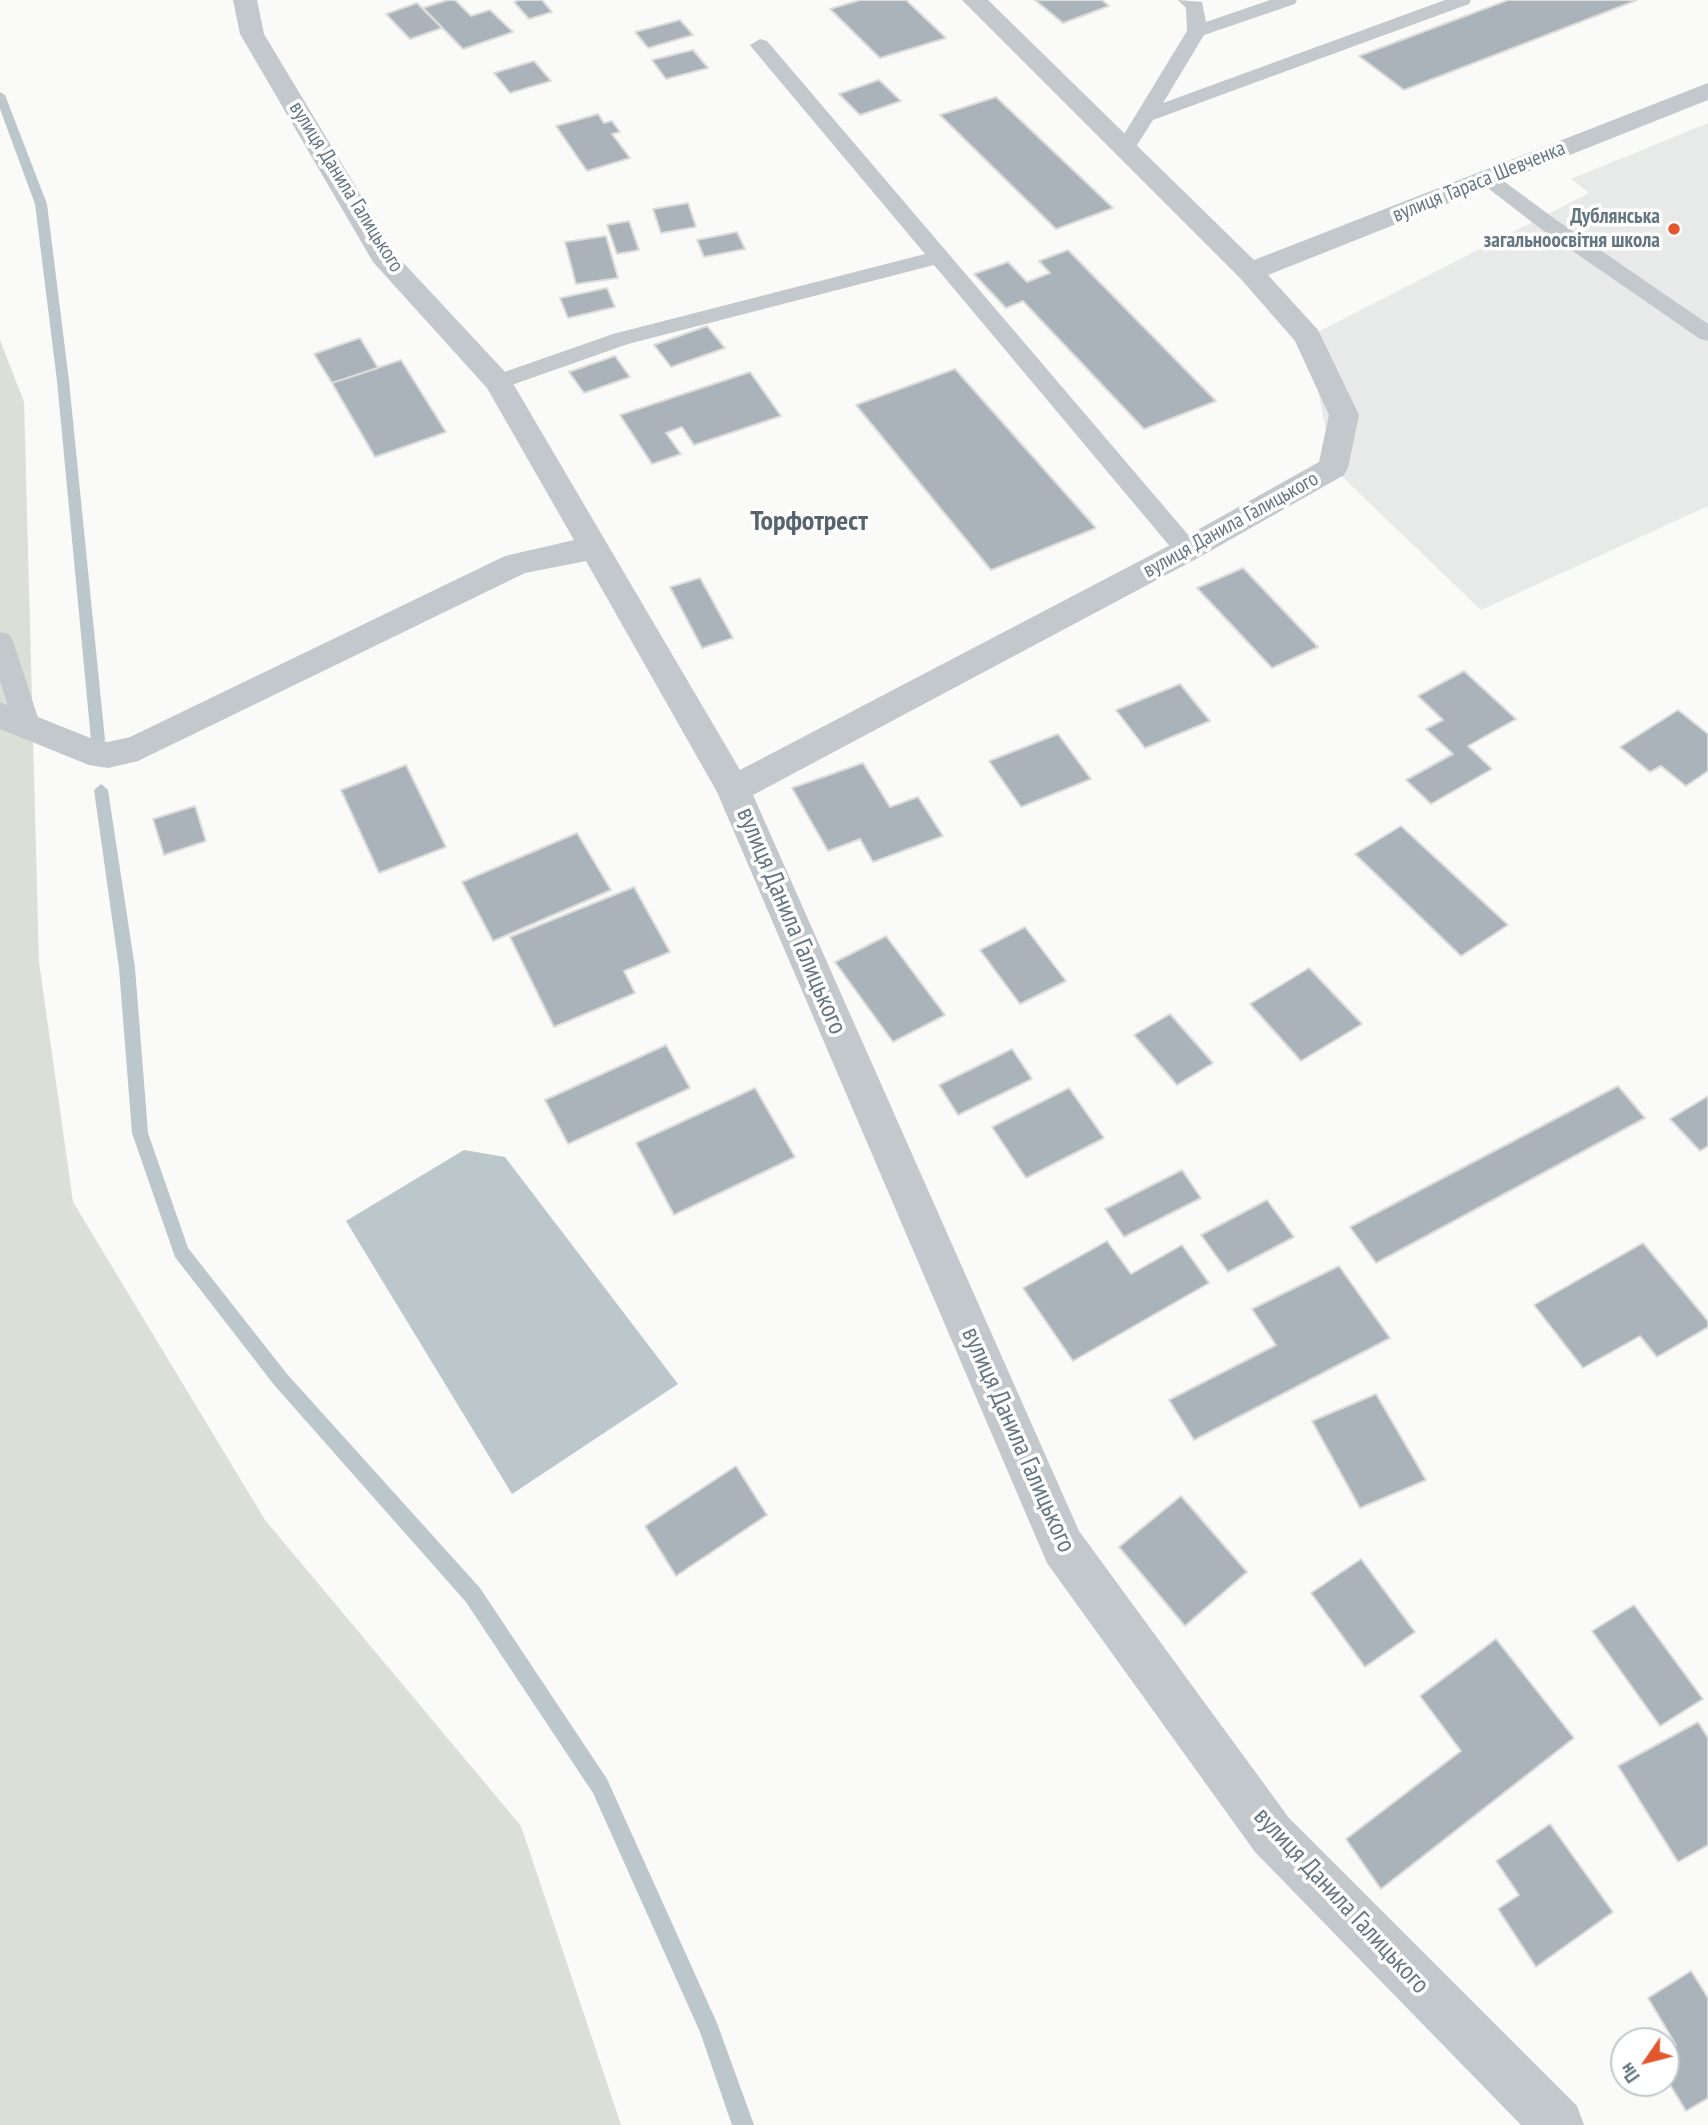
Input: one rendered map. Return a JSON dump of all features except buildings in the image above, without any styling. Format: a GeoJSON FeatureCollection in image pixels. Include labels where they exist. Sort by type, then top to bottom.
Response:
{"type":"FeatureCollection","features":[{"type":"Feature","properties":{"kind":"street","name":"вулиця Данила Галицького"},"geometry":{"type":"LineString","coordinates":[[245,0],[253,34],[387,262],[498,382],[733,789],[1063,1548],[1272,1835],[1558,2125]]}},
{"type":"Feature","properties":{"kind":"street","name":"вулиця Данила Галицького"},"geometry":{"type":"LineString","coordinates":[[733,789],[1187,550],[1333,468],[1344,415],[1308,337],[1250,272],[974,0]]}},
{"type":"Feature","properties":{"kind":"street","name":"вулиця Тараса Шевченка"},"geometry":{"type":"LineString","coordinates":[[1250,272],[1708,91]]}},
{"type":"Feature","properties":{"kind":"street"},"geometry":{"type":"LineString","coordinates":[[14,721],[89,752],[108,755],[138,748],[516,564],[555,554],[596,549]]}},
{"type":"Feature","properties":{"kind":"lane"},"geometry":{"type":"LineString","coordinates":[[1125,149],[1197,31],[1195,6],[1187,0]]}},
{"type":"Feature","properties":{"kind":"lane"},"geometry":{"type":"LineString","coordinates":[[1197,31],[1288,0]]}},
{"type":"Feature","properties":{"kind":"lane"},"geometry":{"type":"LineString","coordinates":[[1145,116],[1462,0]]}},
{"type":"Feature","properties":{"kind":"lane"},"geometry":{"type":"LineString","coordinates":[[760,45],[1187,550]]}},
{"type":"Feature","properties":{"kind":"lane"},"geometry":{"type":"LineString","coordinates":[[1487,178],[1548,224],[1708,334]]}},
{"type":"Feature","properties":{"kind":"lane"},"geometry":{"type":"LineString","coordinates":[[498,382],[621,339],[939,257]]}},
{"type":"Feature","properties":{"kind":"lane"},"geometry":{"type":"LineString","coordinates":[[0,641],[14,721]]}},
{"type":"Feature","properties":{"kind":"shaded area"},"geometry":{"type":"Polygon","coordinates":[[[1708,123],[1708,506],[1481,610],[1333,468],[1308,337],[1589,193],[1571,179],[1708,123]]]}},
{"type":"Feature","properties":{"kind":"shaded area"},"geometry":{"type":"Polygon","coordinates":[[[0,340],[24,402],[39,962],[73,1202],[265,1520],[521,1826],[621,2125],[0,2125],[0,340]]]}},
{"type":"Feature","properties":{"kind":"shaded area"},"geometry":{"type":"Polygon","coordinates":[[[464,1150],[505,1157],[678,1384],[512,1494],[346,1221],[464,1150]]]}},
{"type":"Feature","properties":{"kind":"waterway"},"geometry":{"type":"LineString","coordinates":[[0,95],[41,204],[63,381],[98,740]]}},
{"type":"Feature","properties":{"kind":"waterway"},"geometry":{"type":"LineString","coordinates":[[101,790],[127,968],[140,1133],[181,1252],[281,1380],[473,1595],[600,1786],[710,2030],[743,2125]]}},
{"type":"Feature","properties":{"kind":"place","name":"Дублянська загальноосвітня школа"},"geometry":{"type":"Point","coordinates":[1674,229]}},
{"type":"Feature","properties":{"kind":"district","name":"Торфотрест"},"geometry":{"type":"Point","coordinates":[809,522]}}]}
